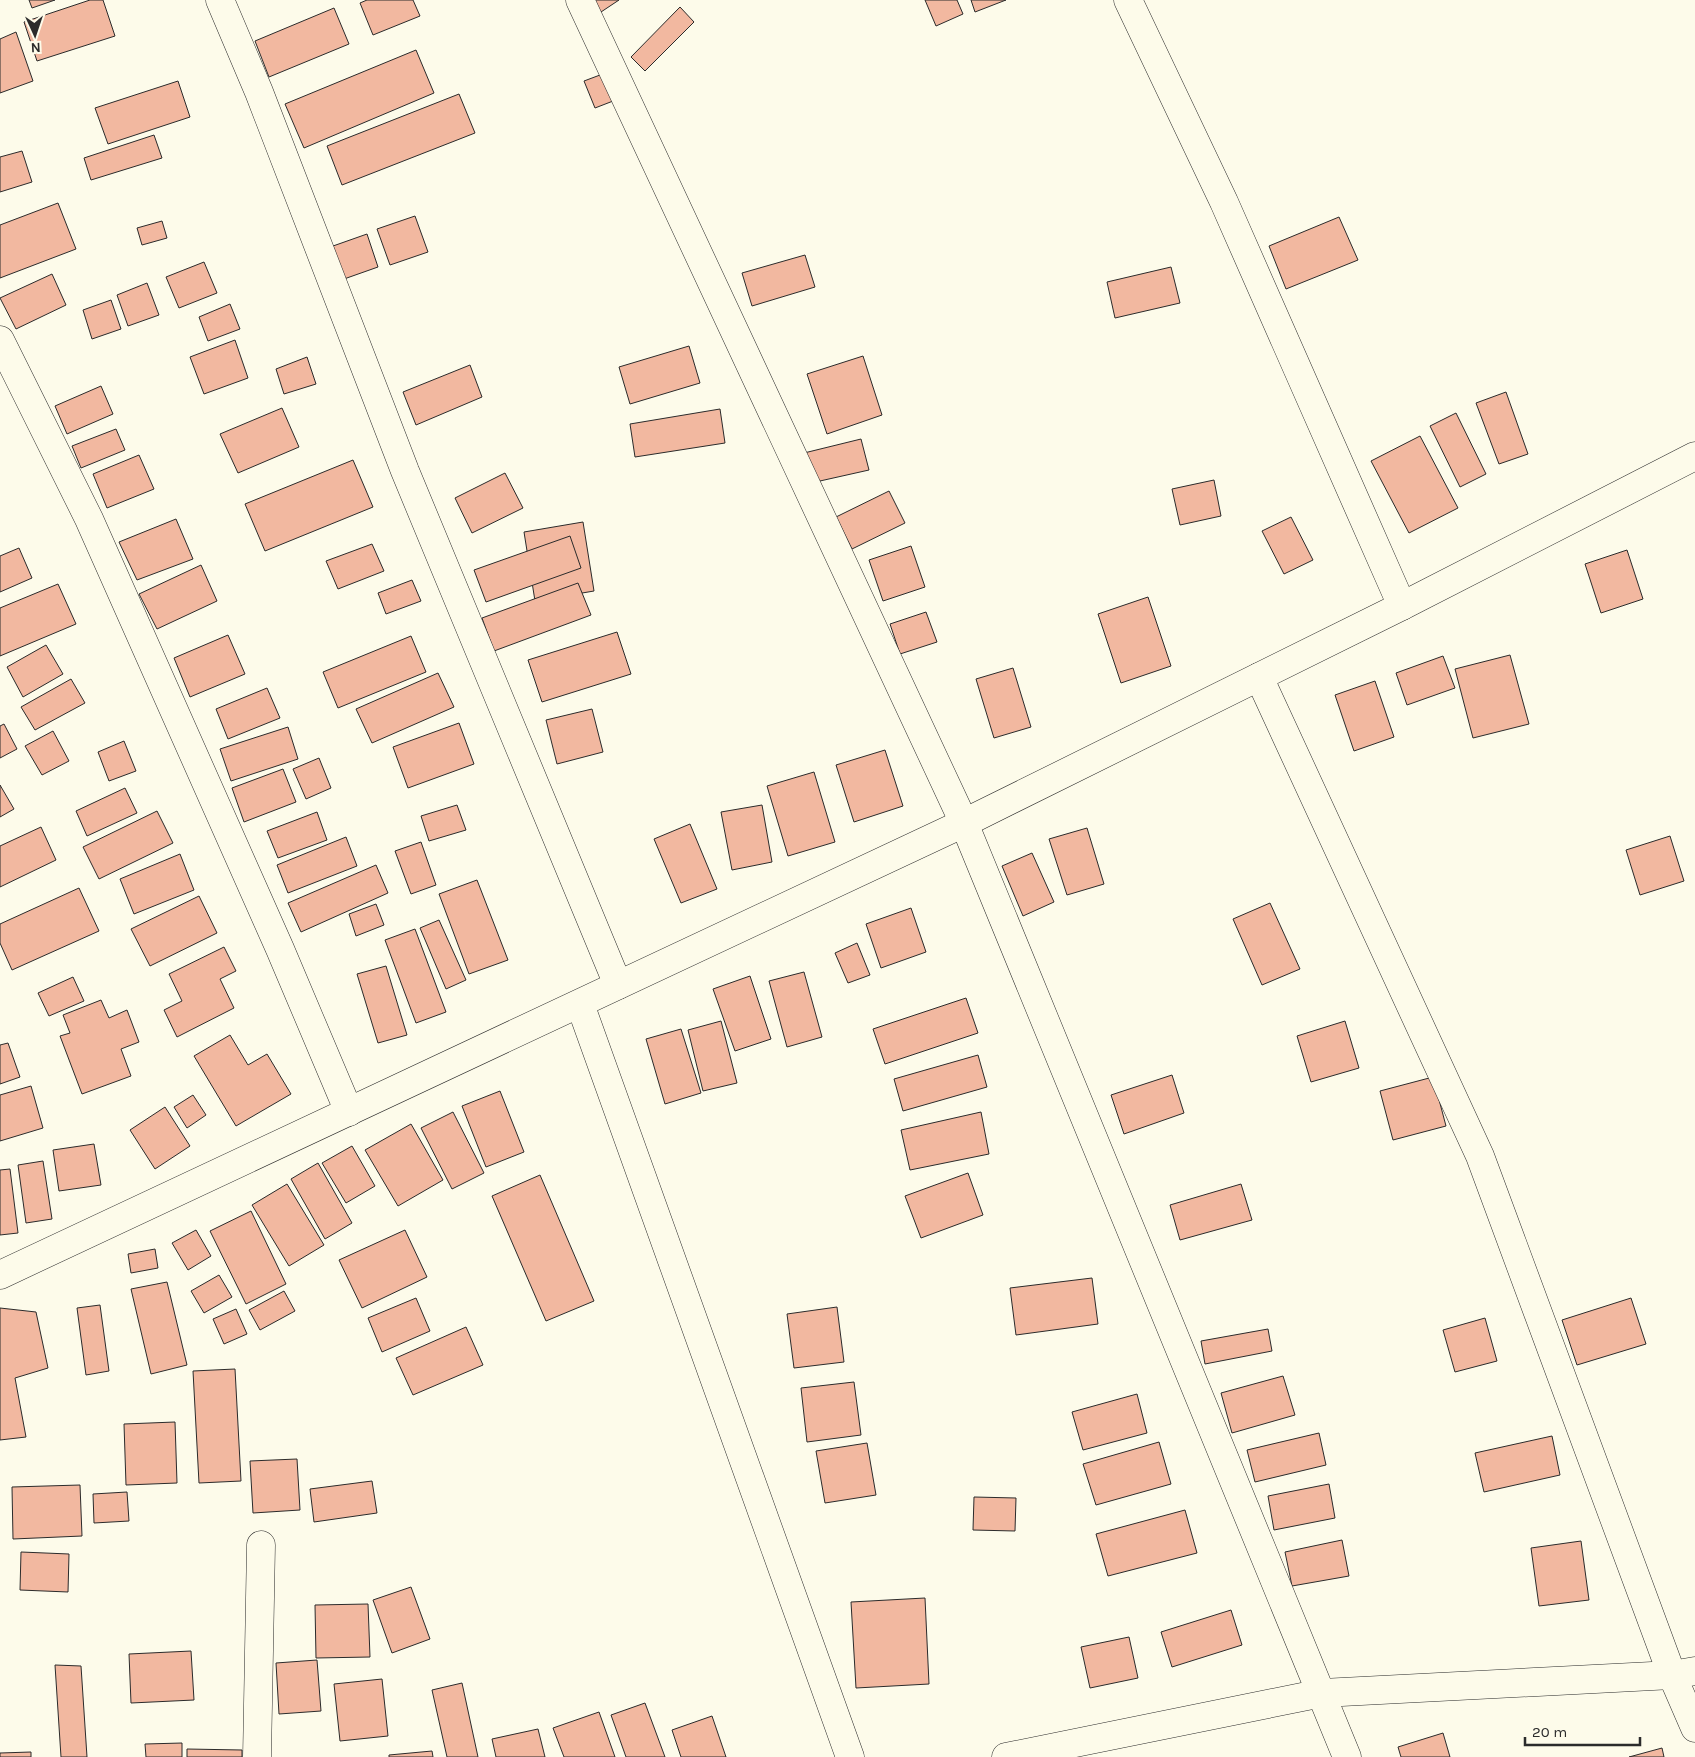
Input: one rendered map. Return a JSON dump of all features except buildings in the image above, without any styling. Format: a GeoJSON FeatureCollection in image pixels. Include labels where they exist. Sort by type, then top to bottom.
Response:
{"type":"FeatureCollection","features":[{"type":"Feature","properties":{"kind":"street"},"geometry":{"type":"LineString","coordinates":[[220,0],[259,92],[406,471],[618,985]]}},
{"type":"Feature","properties":{"kind":"street"},"geometry":{"type":"LineString","coordinates":[[580,0],[964,823],[1347,1757]]}},
{"type":"Feature","properties":{"kind":"street"},"geometry":{"type":"LineString","coordinates":[[1128,0],[1224,202],[1402,606]]}},
{"type":"Feature","properties":{"kind":"street"},"geometry":{"type":"LineString","coordinates":[[0,340],[89,519],[280,949],[349,1112]]}},
{"type":"Feature","properties":{"kind":"street"},"geometry":{"type":"LineString","coordinates":[[0,1275],[964,823],[1402,606],[1695,456]]}},
{"type":"Feature","properties":{"kind":"street"},"geometry":{"type":"LineString","coordinates":[[1259,677],[1480,1156],[1683,1673],[1695,1728]]}},
{"type":"Feature","properties":{"kind":"street"},"geometry":{"type":"LineString","coordinates":[[580,1004],[850,1757]]}},
{"type":"Feature","properties":{"kind":"street"},"geometry":{"type":"LineString","coordinates":[[257,1757],[261,1545]]}},
{"type":"Feature","properties":{"kind":"street"},"geometry":{"type":"LineString","coordinates":[[1006,1757],[1322,1693],[1683,1673]]}}]}
